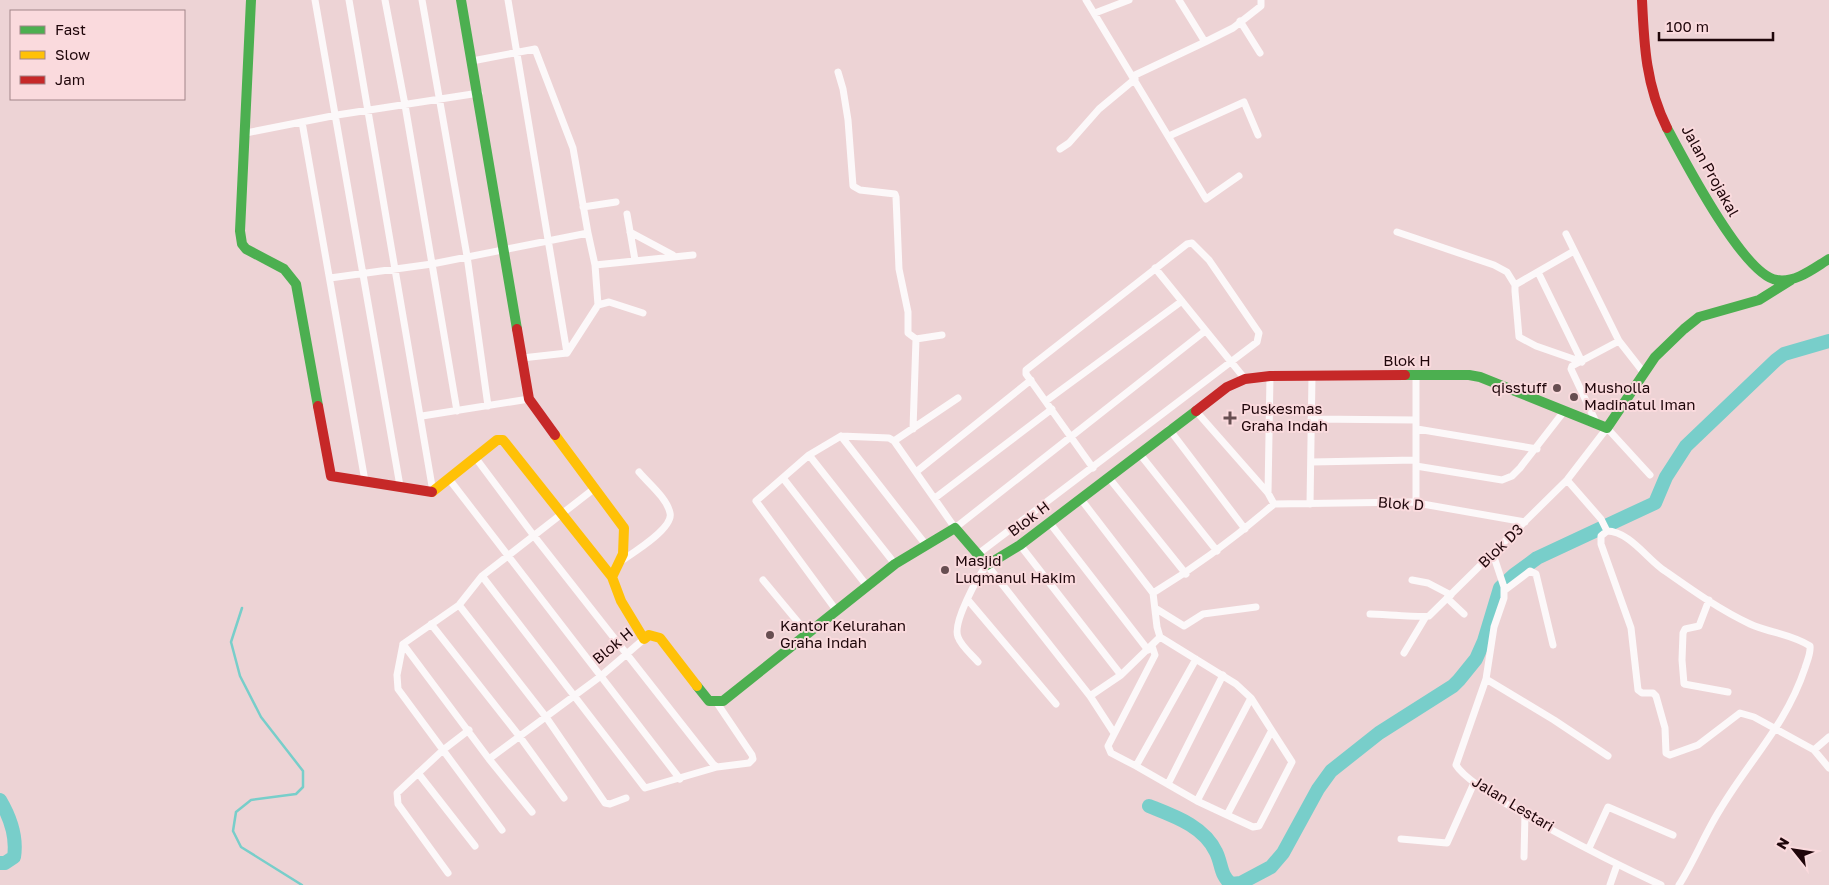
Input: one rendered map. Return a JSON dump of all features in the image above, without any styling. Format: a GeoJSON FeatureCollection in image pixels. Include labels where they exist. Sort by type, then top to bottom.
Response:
{"type":"FeatureCollection","features":[{"type":"Feature","properties":{"kind":"street"},"geometry":{"type":"LineString","coordinates":[[251,0],[240,231],[242,244],[284,268],[296,284],[329,473],[334,477],[433,492],[497,440],[503,440],[612,577],[621,601],[644,639]]}},
{"type":"Feature","properties":{"kind":"street"},"geometry":{"type":"LineString","coordinates":[[315,0],[400,486]]}},
{"type":"Feature","properties":{"kind":"street"},"geometry":{"type":"LineString","coordinates":[[350,0],[370,110],[395,270],[422,416],[433,492]]}},
{"type":"Feature","properties":{"kind":"street"},"geometry":{"type":"LineString","coordinates":[[385,0],[405,105],[457,411]]}},
{"type":"Feature","properties":{"kind":"street"},"geometry":{"type":"LineString","coordinates":[[422,0],[467,256],[488,406]]}},
{"type":"Feature","properties":{"kind":"street"},"geometry":{"type":"LineString","coordinates":[[461,0],[479,93],[529,398],[624,528],[626,535],[621,561],[612,577]]}},
{"type":"Feature","properties":{"kind":"street"},"geometry":{"type":"LineString","coordinates":[[508,0],[567,353]]}},
{"type":"Feature","properties":{"kind":"street"},"geometry":{"type":"LineString","coordinates":[[1086,0],[1206,199],[1238,176]]}},
{"type":"Feature","properties":{"kind":"street"},"geometry":{"type":"LineString","coordinates":[[1095,14],[1129,0]]}},
{"type":"Feature","properties":{"kind":"street"},"geometry":{"type":"LineString","coordinates":[[1179,0],[1205,42]]}},
{"type":"Feature","properties":{"kind":"street"},"geometry":{"type":"LineString","coordinates":[[1060,149],[1134,77],[1233,28],[1261,6],[1261,0]]}},
{"type":"Feature","properties":{"kind":"street","name":"Jalan Projakal"},"geometry":{"type":"LineString","coordinates":[[1642,0],[1648,73],[1655,102],[1725,229],[1749,262],[1772,280],[1791,280]]}},
{"type":"Feature","properties":{"kind":"street"},"geometry":{"type":"LineString","coordinates":[[1240,21],[1260,53]]}},
{"type":"Feature","properties":{"kind":"street"},"geometry":{"type":"LineString","coordinates":[[472,61],[535,49],[547,76],[573,148],[595,265],[598,305],[567,353]]}},
{"type":"Feature","properties":{"kind":"street"},"geometry":{"type":"LineString","coordinates":[[838,72],[848,120],[853,186],[860,190],[895,194],[896,197],[900,269],[908,312],[908,333],[916,339],[942,335]]}},
{"type":"Feature","properties":{"kind":"street"},"geometry":{"type":"LineString","coordinates":[[246,133],[336,115],[479,93]]}},
{"type":"Feature","properties":{"kind":"street"},"geometry":{"type":"LineString","coordinates":[[1168,136],[1244,102],[1258,135]]}},
{"type":"Feature","properties":{"kind":"street"},"geometry":{"type":"LineString","coordinates":[[302,122],[365,481]]}},
{"type":"Feature","properties":{"kind":"street"},"geometry":{"type":"LineString","coordinates":[[583,206],[616,202]]}},
{"type":"Feature","properties":{"kind":"street"},"geometry":{"type":"LineString","coordinates":[[627,214],[635,260]]}},
{"type":"Feature","properties":{"kind":"street"},"geometry":{"type":"LineString","coordinates":[[630,232],[673,255]]}},
{"type":"Feature","properties":{"kind":"street"},"geometry":{"type":"LineString","coordinates":[[1397,232],[1494,265],[1507,272],[1515,285],[1519,337],[1536,346],[1582,362]]}},
{"type":"Feature","properties":{"kind":"street"},"geometry":{"type":"LineString","coordinates":[[330,278],[432,264],[504,248],[548,242],[588,233]]}},
{"type":"Feature","properties":{"kind":"street"},"geometry":{"type":"LineString","coordinates":[[1566,234],[1619,341],[1644,373]]}},
{"type":"Feature","properties":{"kind":"street"},"geometry":{"type":"LineString","coordinates":[[978,554],[1093,468],[1257,342],[1258,333],[1209,260],[1192,243],[1187,244],[1155,268],[1028,367],[1026,374],[1093,468]]}},
{"type":"Feature","properties":{"kind":"street"},"geometry":{"type":"LineString","coordinates":[[1515,285],[1574,251]]}},
{"type":"Feature","properties":{"kind":"street"},"geometry":{"type":"LineString","coordinates":[[595,265],[673,255],[693,255]]}},
{"type":"Feature","properties":{"kind":"street"},"geometry":{"type":"LineString","coordinates":[[1650,475],[1607,428],[1655,357],[1699,317],[1759,300],[1829,258]]}},
{"type":"Feature","properties":{"kind":"street"},"geometry":{"type":"LineString","coordinates":[[1155,268],[1245,379]]}},
{"type":"Feature","properties":{"kind":"street"},"geometry":{"type":"LineString","coordinates":[[1538,272],[1582,362]]}},
{"type":"Feature","properties":{"kind":"street"},"geometry":{"type":"LineString","coordinates":[[1046,401],[1182,301]]}},
{"type":"Feature","properties":{"kind":"street"},"geometry":{"type":"LineString","coordinates":[[598,305],[613,302],[643,313]]}},
{"type":"Feature","properties":{"kind":"street"},"geometry":{"type":"LineString","coordinates":[[482,576],[573,697],[645,788],[717,767],[744,765],[753,759],[716,703],[722,701],[895,564],[955,528],[1205,331]]}},
{"type":"Feature","properties":{"kind":"street"},"geometry":{"type":"LineString","coordinates":[[913,429],[916,339]]}},
{"type":"Feature","properties":{"kind":"street"},"geometry":{"type":"LineString","coordinates":[[1596,422],[1571,372],[1572,366],[1619,341]]}},
{"type":"Feature","properties":{"kind":"street"},"geometry":{"type":"LineString","coordinates":[[522,358],[567,353]]}},
{"type":"Feature","properties":{"kind":"street","name":"Blok H"},"geometry":{"type":"LineString","coordinates":[[987,564],[1020,546],[1169,429],[1227,387],[1245,379],[1270,376],[1416,377],[1469,375],[1480,377],[1607,428]]}},
{"type":"Feature","properties":{"kind":"street"},"geometry":{"type":"LineString","coordinates":[[1268,493],[1270,376]]}},
{"type":"Feature","properties":{"kind":"street"},"geometry":{"type":"LineString","coordinates":[[1310,504],[1312,376]]}},
{"type":"Feature","properties":{"kind":"street"},"geometry":{"type":"LineString","coordinates":[[1416,377],[1416,504]]}},
{"type":"Feature","properties":{"kind":"street"},"geometry":{"type":"LineString","coordinates":[[916,472],[1031,380]]}},
{"type":"Feature","properties":{"kind":"street"},"geometry":{"type":"LineString","coordinates":[[422,416],[529,398]]}},
{"type":"Feature","properties":{"kind":"street"},"geometry":{"type":"LineString","coordinates":[[894,441],[958,398]]}},
{"type":"Feature","properties":{"kind":"street"},"geometry":{"type":"LineString","coordinates":[[936,498],[1052,410]]}},
{"type":"Feature","properties":{"kind":"street"},"geometry":{"type":"LineString","coordinates":[[1153,593],[1186,574],[1245,529],[1274,504],[1268,493],[1195,410]]}},
{"type":"Feature","properties":{"kind":"street"},"geometry":{"type":"LineString","coordinates":[[1311,462],[1416,463],[1498,482],[1512,476],[1537,448],[1565,410]]}},
{"type":"Feature","properties":{"kind":"street"},"geometry":{"type":"LineString","coordinates":[[1311,419],[1416,420]]}},
{"type":"Feature","properties":{"kind":"street","name":"Blok D3"},"geometry":{"type":"LineString","coordinates":[[1404,653],[1424,618],[1449,597],[1567,480],[1607,428]]}},
{"type":"Feature","properties":{"kind":"street"},"geometry":{"type":"LineString","coordinates":[[1169,429],[1245,529]]}},
{"type":"Feature","properties":{"kind":"street"},"geometry":{"type":"LineString","coordinates":[[1416,429],[1537,448]]}},
{"type":"Feature","properties":{"kind":"street"},"geometry":{"type":"LineString","coordinates":[[841,436],[926,545]]}},
{"type":"Feature","properties":{"kind":"street"},"geometry":{"type":"LineString","coordinates":[[836,610],[757,505],[758,498],[809,455],[841,436],[881,437],[894,441],[936,498],[955,528],[987,564],[1090,696],[1114,733]]}},
{"type":"Feature","properties":{"kind":"street"},"geometry":{"type":"LineString","coordinates":[[1139,453],[1217,550]]}},
{"type":"Feature","properties":{"kind":"street"},"geometry":{"type":"LineString","coordinates":[[809,455],[895,564]]}},
{"type":"Feature","properties":{"kind":"street"},"geometry":{"type":"LineString","coordinates":[[476,457],[534,536],[717,767]]}},
{"type":"Feature","properties":{"kind":"street"},"geometry":{"type":"LineString","coordinates":[[621,561],[651,540],[668,524],[670,519],[671,514],[666,505],[639,472]]}},
{"type":"Feature","properties":{"kind":"street"},"geometry":{"type":"LineString","coordinates":[[783,478],[867,586]]}},
{"type":"Feature","properties":{"kind":"street"},"geometry":{"type":"LineString","coordinates":[[1109,478],[1186,574]]}},
{"type":"Feature","properties":{"kind":"street"},"geometry":{"type":"LineString","coordinates":[[449,479],[680,779]]}},
{"type":"Feature","properties":{"kind":"street"},"geometry":{"type":"LineString","coordinates":[[1567,480],[1601,520],[1607,530],[1619,533],[1664,571],[1722,609],[1753,625],[1787,635],[1810,646],[1798,688],[1777,729],[1720,808],[1694,862],[1679,885]]}},
{"type":"Feature","properties":{"kind":"street"},"geometry":{"type":"LineString","coordinates":[[502,830],[398,688],[397,676],[403,644],[459,605],[482,576],[595,488]]}},
{"type":"Feature","properties":{"kind":"street"},"geometry":{"type":"LineString","coordinates":[[1049,522],[1155,655],[1114,733],[1108,746],[1109,750],[1197,801],[1256,828],[1292,762],[1251,698],[1223,675],[1160,637],[1153,593],[1080,498]]}},
{"type":"Feature","properties":{"kind":"street","name":"Blok D"},"geometry":{"type":"LineString","coordinates":[[1274,504],[1416,504],[1525,522]]}},
{"type":"Feature","properties":{"kind":"street"},"geometry":{"type":"LineString","coordinates":[[1607,530],[1601,536],[1601,544],[1632,628],[1638,690],[1642,693],[1652,693],[1656,696],[1662,712],[1666,753],[1670,755],[1698,745],[1740,713],[1746,713],[1814,750],[1829,768]]}},
{"type":"Feature","properties":{"kind":"street"},"geometry":{"type":"LineString","coordinates":[[1020,546],[1121,675]]}},
{"type":"Feature","properties":{"kind":"street"},"geometry":{"type":"LineString","coordinates":[[1493,554],[1505,588],[1525,573],[1530,571],[1536,574],[1553,645]]}},
{"type":"Feature","properties":{"kind":"street"},"geometry":{"type":"LineString","coordinates":[[978,662],[957,637],[958,621],[979,574],[987,564]]}},
{"type":"Feature","properties":{"kind":"street"},"geometry":{"type":"LineString","coordinates":[[763,580],[808,633]]}},
{"type":"Feature","properties":{"kind":"street"},"geometry":{"type":"LineString","coordinates":[[1412,580],[1428,583],[1449,597],[1464,614]]}},
{"type":"Feature","properties":{"kind":"street","name":"Jalan Lestari"},"geometry":{"type":"LineString","coordinates":[[1505,588],[1494,628],[1486,679],[1456,764],[1464,775],[1474,783],[1525,813],[1617,865],[1662,885]]}},
{"type":"Feature","properties":{"kind":"street"},"geometry":{"type":"LineString","coordinates":[[968,600],[1056,704]]}},
{"type":"Feature","properties":{"kind":"street"},"geometry":{"type":"LineString","coordinates":[[1709,600],[1698,626],[1685,629],[1683,633],[1684,684],[1728,692]]}},
{"type":"Feature","properties":{"kind":"street"},"geometry":{"type":"LineString","coordinates":[[459,605],[546,717],[605,803],[610,804],[626,798]]}},
{"type":"Feature","properties":{"kind":"street"},"geometry":{"type":"LineString","coordinates":[[1155,608],[1184,626],[1203,614],[1256,607]]}},
{"type":"Feature","properties":{"kind":"street"},"geometry":{"type":"LineString","coordinates":[[1370,614],[1403,614],[1424,618]]}},
{"type":"Feature","properties":{"kind":"street"},"geometry":{"type":"LineString","coordinates":[[431,624],[520,737],[564,798]]}},
{"type":"Feature","properties":{"kind":"street","name":"Blok H"},"geometry":{"type":"LineString","coordinates":[[489,759],[601,676],[649,635],[660,638],[703,696],[709,701],[716,703]]}},
{"type":"Feature","properties":{"kind":"street"},"geometry":{"type":"LineString","coordinates":[[1090,696],[1121,675],[1160,637]]}},
{"type":"Feature","properties":{"kind":"street"},"geometry":{"type":"LineString","coordinates":[[403,644],[489,759],[532,812]]}},
{"type":"Feature","properties":{"kind":"street"},"geometry":{"type":"LineString","coordinates":[[1136,766],[1196,659]]}},
{"type":"Feature","properties":{"kind":"street"},"geometry":{"type":"LineString","coordinates":[[1168,784],[1223,675]]}},
{"type":"Feature","properties":{"kind":"street"},"geometry":{"type":"LineString","coordinates":[[1486,679],[1554,720],[1608,756]]}},
{"type":"Feature","properties":{"kind":"street"},"geometry":{"type":"LineString","coordinates":[[1197,801],[1251,698]]}},
{"type":"Feature","properties":{"kind":"street"},"geometry":{"type":"LineString","coordinates":[[448,873],[398,804],[397,793],[443,750],[469,730]]}},
{"type":"Feature","properties":{"kind":"street"},"geometry":{"type":"LineString","coordinates":[[1228,815],[1271,732]]}},
{"type":"Feature","properties":{"kind":"street"},"geometry":{"type":"LineString","coordinates":[[1814,750],[1824,744],[1829,737]]}},
{"type":"Feature","properties":{"kind":"street"},"geometry":{"type":"LineString","coordinates":[[418,773],[475,846]]}},
{"type":"Feature","properties":{"kind":"street"},"geometry":{"type":"LineString","coordinates":[[1402,839],[1447,843],[1474,783]]}},
{"type":"Feature","properties":{"kind":"street"},"geometry":{"type":"LineString","coordinates":[[1589,848],[1608,807],[1674,835]]}},
{"type":"Feature","properties":{"kind":"street"},"geometry":{"type":"LineString","coordinates":[[1524,857],[1525,813]]}},
{"type":"Feature","properties":{"kind":"street"},"geometry":{"type":"LineString","coordinates":[[1610,885],[1617,865]]}},
{"type":"Feature","properties":{"kind":"waterway"},"geometry":{"type":"LineString","coordinates":[[1149,806],[1187,823],[1204,835],[1216,852],[1223,873],[1231,884],[1241,883],[1271,867],[1283,853],[1318,789],[1331,771],[1379,733],[1453,686],[1459,680],[1476,659],[1484,641],[1500,588],[1537,558],[1655,503],[1666,477],[1686,446],[1776,360],[1784,354],[1829,341]]}},
{"type":"Feature","properties":{"kind":"waterway"},"geometry":{"type":"LineString","coordinates":[[242,608],[231,642],[240,676],[261,717],[303,771],[303,787],[296,794],[251,800],[236,812],[233,831],[241,847],[302,885]]}},
{"type":"Feature","properties":{"kind":"waterway"},"geometry":{"type":"LineString","coordinates":[[0,800],[12,828],[15,850],[14,857],[5,863],[0,863]]}},
{"type":"Feature","properties":{"kind":"traffic: fast"},"geometry":{"type":"LineString","coordinates":[[251,0],[240,231],[242,244],[246,249],[284,269],[296,284],[318,406]]}},
{"type":"Feature","properties":{"kind":"traffic: fast"},"geometry":{"type":"LineString","coordinates":[[461,0],[517,329]]}},
{"type":"Feature","properties":{"kind":"traffic: fast"},"geometry":{"type":"LineString","coordinates":[[1667,128],[1716,214],[1748,259],[1763,274],[1777,280],[1791,279],[1805,274],[1829,259]]}},
{"type":"Feature","properties":{"kind":"traffic: fast"},"geometry":{"type":"LineString","coordinates":[[1405,375],[1469,375],[1480,377],[1607,428],[1655,357],[1684,329],[1699,317],[1759,300],[1791,280]]}},
{"type":"Feature","properties":{"kind":"traffic: fast"},"geometry":{"type":"LineString","coordinates":[[697,686],[709,701],[723,701],[895,564],[955,528],[987,565],[1020,545],[1196,411]]}},
{"type":"Feature","properties":{"kind":"traffic: slow"},"geometry":{"type":"LineString","coordinates":[[555,435],[624,528],[623,554],[612,577],[621,601],[644,639],[649,635],[660,638],[697,686]]}},
{"type":"Feature","properties":{"kind":"traffic: slow"},"geometry":{"type":"LineString","coordinates":[[432,492],[497,440],[503,440],[612,577]]}},
{"type":"Feature","properties":{"kind":"traffic: jam"},"geometry":{"type":"LineString","coordinates":[[1642,0],[1645,49],[1650,81],[1667,128]]}},
{"type":"Feature","properties":{"kind":"traffic: jam"},"geometry":{"type":"LineString","coordinates":[[517,329],[529,399],[555,435]]}},
{"type":"Feature","properties":{"kind":"traffic: jam"},"geometry":{"type":"LineString","coordinates":[[1196,411],[1227,387],[1245,379],[1270,376],[1405,375]]}},
{"type":"Feature","properties":{"kind":"traffic: jam"},"geometry":{"type":"LineString","coordinates":[[318,406],[331,476],[432,492]]}},
{"type":"Feature","properties":{"kind":"place","name":"qisstuff"},"geometry":{"type":"Point","coordinates":[1557,388]}},
{"type":"Feature","properties":{"kind":"place","name":"Musholla Madinatul Iman"},"geometry":{"type":"Point","coordinates":[1574,397]}},
{"type":"Feature","properties":{"kind":"place","name":"Puskesmas Graha Indah"},"geometry":{"type":"Point","coordinates":[1230,418]}},
{"type":"Feature","properties":{"kind":"place","name":"Masjid Luqmanul Hakim"},"geometry":{"type":"Point","coordinates":[945,570]}},
{"type":"Feature","properties":{"kind":"place","name":"Kantor Kelurahan Graha Indah"},"geometry":{"type":"Point","coordinates":[770,635]}}]}
